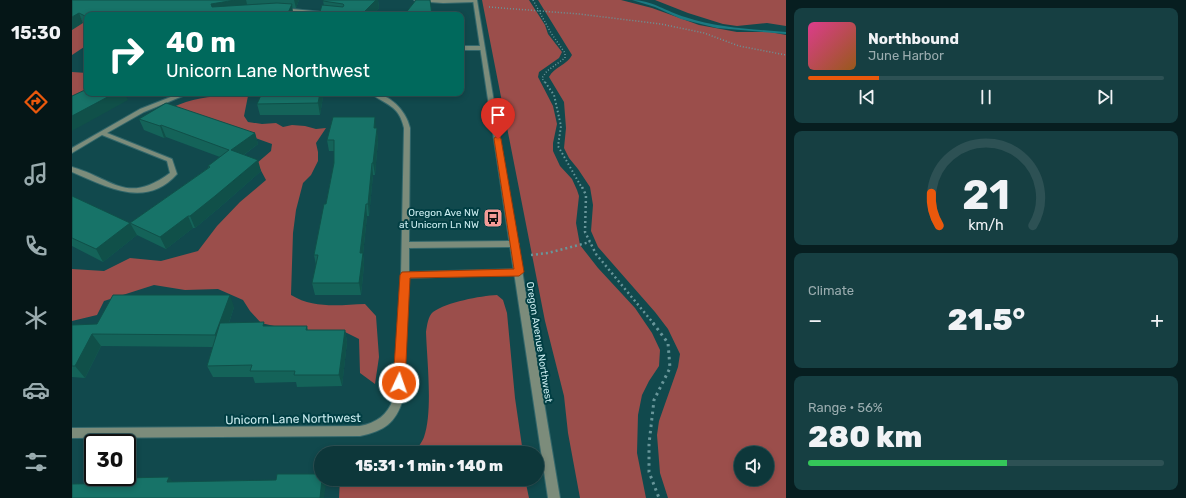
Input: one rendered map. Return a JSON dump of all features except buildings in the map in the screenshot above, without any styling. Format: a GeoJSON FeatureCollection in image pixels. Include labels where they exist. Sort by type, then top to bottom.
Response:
{"type":"FeatureCollection","features":[{"type":"Feature","properties":{"kind":"street"},"geometry":{"type":"LineString","coordinates":[[416,0],[443,2],[475,0]]}},
{"type":"Feature","properties":{"kind":"street","name":"Oregon Avenue Northwest"},"geometry":{"type":"LineString","coordinates":[[475,0],[517,256],[554,498]]}},
{"type":"Feature","properties":{"kind":"street"},"geometry":{"type":"LineString","coordinates":[[276,9],[309,12]]}},
{"type":"Feature","properties":{"kind":"street"},"geometry":{"type":"LineString","coordinates":[[464,48],[482,48]]}},
{"type":"Feature","properties":{"kind":"street"},"geometry":{"type":"LineString","coordinates":[[72,151],[143,110],[164,100],[177,96]]}},
{"type":"Feature","properties":{"kind":"street","name":"Unicorn Lane Northwest"},"geometry":{"type":"LineString","coordinates":[[72,433],[360,431],[372,429],[382,424],[390,417],[396,408],[398,398],[405,275],[406,125],[398,109],[379,96]]}},
{"type":"Feature","properties":{"kind":"street"},"geometry":{"type":"LineString","coordinates":[[72,169],[124,191],[140,193],[163,184],[174,174],[170,160],[102,133]]}},
{"type":"Feature","properties":{"kind":"street"},"geometry":{"type":"LineString","coordinates":[[405,245],[515,244]]}},
{"type":"Feature","properties":{"kind":"street"},"geometry":{"type":"LineString","coordinates":[[405,275],[519,272]]}},
{"type":"Feature","properties":{"kind":"path"},"geometry":{"type":"LineString","coordinates":[[533,0],[551,33],[565,53],[565,58],[547,71],[542,78],[554,95],[561,126],[558,146],[586,195],[585,232],[596,254],[646,313],[668,343],[670,368],[654,400],[649,444],[649,472],[659,498]]}},
{"type":"Feature","properties":{"kind":"path"},"geometry":{"type":"LineString","coordinates":[[484,7],[579,14],[661,24],[704,33],[739,46],[786,55]]}},
{"type":"Feature","properties":{"kind":"path"},"geometry":{"type":"LineString","coordinates":[[517,256],[548,253],[590,242]]}},
{"type":"Feature","properties":{"kind":"shaded area"},"geometry":{"type":"Polygon","coordinates":[[[482,0],[529,0],[545,25],[548,34],[562,52],[559,58],[539,72],[538,77],[553,106],[557,124],[553,151],[560,166],[572,179],[579,196],[576,223],[580,245],[598,268],[635,308],[652,333],[660,350],[659,366],[642,395],[638,415],[637,453],[646,498],[580,498],[568,433],[564,396],[545,321],[482,0]]]}},
{"type":"Feature","properties":{"kind":"shaded area"},"geometry":{"type":"Polygon","coordinates":[[[538,0],[621,0],[652,8],[699,25],[737,32],[770,32],[786,35],[786,498],[668,498],[660,473],[657,435],[659,421],[678,367],[680,354],[668,329],[598,247],[591,231],[593,205],[590,187],[569,158],[564,148],[566,128],[564,102],[549,77],[572,55],[538,0]]]}},
{"type":"Feature","properties":{"kind":"shaded area"},"geometry":{"type":"Polygon","coordinates":[[[655,0],[786,0],[786,26],[767,23],[737,26],[723,24],[688,13],[655,0]]]}},
{"type":"Feature","properties":{"kind":"shaded area"},"geometry":{"type":"Polygon","coordinates":[[[84,15],[84,47],[72,55],[72,16],[84,15]]]}},
{"type":"Feature","properties":{"kind":"shaded area"},"geometry":{"type":"Polygon","coordinates":[[[72,72],[84,73],[84,94],[72,96],[72,72]]]}},
{"type":"Feature","properties":{"kind":"shaded area"},"geometry":{"type":"Polygon","coordinates":[[[248,96],[244,116],[248,122],[262,124],[276,123],[283,127],[292,125],[316,129],[326,128],[316,143],[318,161],[311,175],[303,183],[296,210],[293,233],[291,295],[318,304],[365,304],[376,316],[379,357],[375,384],[360,373],[359,339],[345,332],[283,328],[261,323],[250,311],[243,300],[218,289],[185,290],[154,285],[104,301],[97,315],[72,321],[72,269],[104,271],[130,258],[161,261],[198,251],[217,226],[240,202],[266,180],[257,163],[271,151],[272,144],[171,108],[193,100],[207,97],[248,96]]]}},
{"type":"Feature","properties":{"kind":"shaded area"},"geometry":{"type":"Polygon","coordinates":[[[497,295],[503,300],[507,313],[515,398],[522,446],[419,446],[422,442],[427,426],[429,386],[426,332],[430,316],[439,308],[455,302],[497,295]]]}},
{"type":"Feature","properties":{"kind":"shaded area"},"geometry":{"type":"Polygon","coordinates":[[[340,486],[526,486],[529,498],[339,498],[340,486]]]}},
{"type":"Feature","properties":{"kind":"waterway"},"geometry":{"type":"LineString","coordinates":[[634,0],[656,6],[682,18],[717,27],[786,33]]}},
{"type":"Feature","properties":{"kind":"place","name":"Oregon Ave NW at Unicorn Ln NW"},"geometry":{"type":"Point","coordinates":[493,218]}},
{"type":"Feature","properties":{"kind":"route"},"geometry":{"type":"LineString","coordinates":[[399,383],[405,275],[519,272],[498,139]]}}]}
